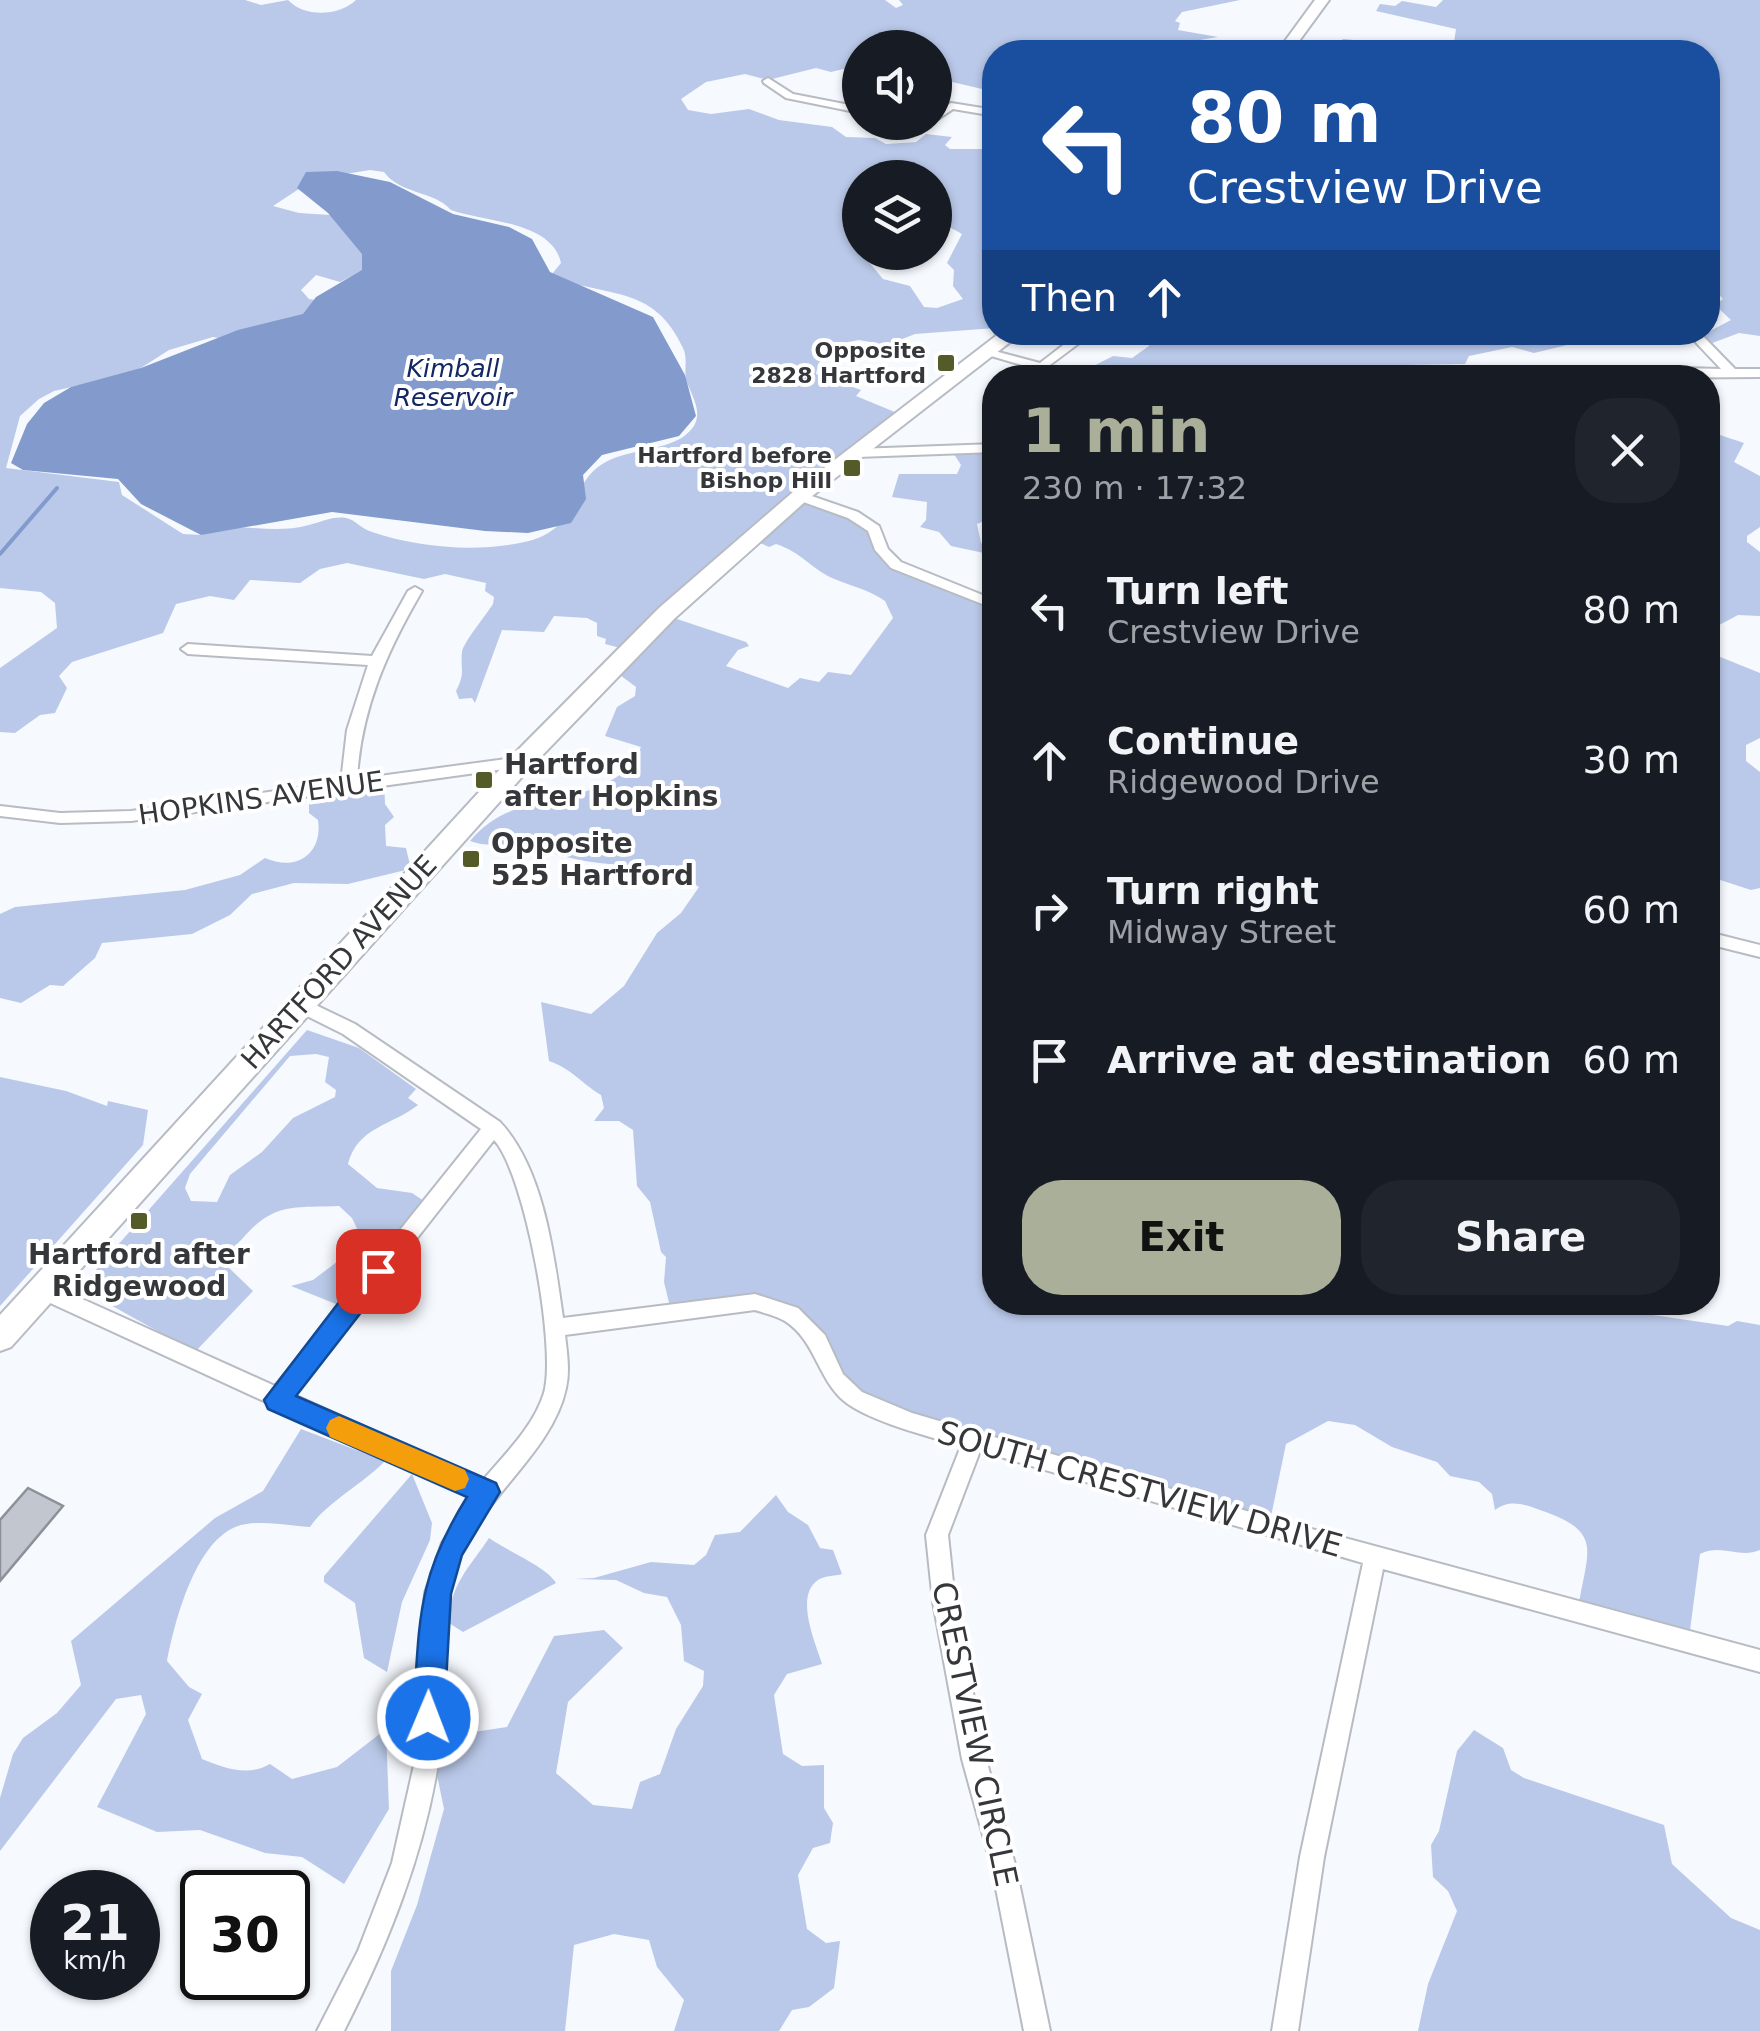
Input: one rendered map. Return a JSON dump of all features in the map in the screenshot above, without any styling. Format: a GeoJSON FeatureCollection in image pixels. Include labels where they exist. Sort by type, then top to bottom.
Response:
{"type":"FeatureCollection","features":[{"type":"Feature","properties":{"kind":"highway"},"geometry":{"type":"LineString","coordinates":[[1293,40],[1322,0]]}},
{"type":"Feature","properties":{"kind":"highway","name":"HARTFORD AVENUE"},"geometry":{"type":"LineString","coordinates":[[0,1336],[520,762],[696,585],[800,496],[997,345]]}},
{"type":"Feature","properties":{"kind":"street"},"geometry":{"type":"LineString","coordinates":[[768,81],[790,96],[842,106]]}},
{"type":"Feature","properties":{"kind":"street"},"geometry":{"type":"LineString","coordinates":[[952,106],[982,112]]}},
{"type":"Feature","properties":{"kind":"street"},"geometry":{"type":"LineString","coordinates":[[1045,365],[1071,345]]}},
{"type":"Feature","properties":{"kind":"street"},"geometry":{"type":"LineString","coordinates":[[1705,345],[1730,371]]}},
{"type":"Feature","properties":{"kind":"street"},"geometry":{"type":"LineString","coordinates":[[987,353],[1034,365]]}},
{"type":"Feature","properties":{"kind":"street"},"geometry":{"type":"LineString","coordinates":[[1720,372],[1760,373]]}},
{"type":"Feature","properties":{"kind":"street"},"geometry":{"type":"LineString","coordinates":[[858,452],[982,448]]}},
{"type":"Feature","properties":{"kind":"street"},"geometry":{"type":"LineString","coordinates":[[800,496],[854,515],[874,528],[882,550],[896,565],[982,601]]}},
{"type":"Feature","properties":{"kind":"street"},"geometry":{"type":"LineString","coordinates":[[348,785],[350,750],[373,661],[415,591]]}},
{"type":"Feature","properties":{"kind":"street"},"geometry":{"type":"LineString","coordinates":[[188,649],[373,661]]}},
{"type":"Feature","properties":{"kind":"street","name":"HOPKINS AVENUE"},"geometry":{"type":"LineString","coordinates":[[0,811],[60,818],[130,816],[520,762]]}},
{"type":"Feature","properties":{"kind":"street"},"geometry":{"type":"LineString","coordinates":[[1720,941],[1760,952]]}},
{"type":"Feature","properties":{"kind":"street"},"geometry":{"type":"LineString","coordinates":[[301,1005],[349,1029],[493,1127],[512,1148],[522,1174],[558,1326],[557,1386],[532,1432],[486,1492],[450,1550],[436,1594],[428,1756],[404,1863],[368,1958],[330,2031]]}},
{"type":"Feature","properties":{"kind":"street"},"geometry":{"type":"LineString","coordinates":[[277,1400],[493,1127]]}},
{"type":"Feature","properties":{"kind":"street"},"geometry":{"type":"LineString","coordinates":[[42,1290],[408,1460],[486,1492]]}},
{"type":"Feature","properties":{"kind":"street","name":"SOUTH CRESTVIEW DRIVE"},"geometry":{"type":"LineString","coordinates":[[558,1326],[755,1302],[790,1314],[818,1341],[836,1380],[854,1398],[972,1442],[1760,1661]]}},
{"type":"Feature","properties":{"kind":"street","name":"CRESTVIEW CIRCLE"},"geometry":{"type":"LineString","coordinates":[[972,1442],[937,1535],[944,1602],[974,1759],[1004,1868],[1037,2031]]}},
{"type":"Feature","properties":{"kind":"street"},"geometry":{"type":"LineString","coordinates":[[1285,2031],[1316,1839],[1375,1557]]}},
{"type":"Feature","properties":{"kind":"shaded area"},"geometry":{"type":"Polygon","coordinates":[[[0,0],[245,0],[261,5],[288,0],[303,10],[322,13],[341,9],[356,0],[885,0],[896,8],[903,5],[899,0],[1240,0],[1182,12],[1175,21],[1180,23],[1178,30],[1218,37],[1200,40],[982,40],[982,89],[952,82],[952,30],[842,30],[842,69],[831,72],[816,68],[768,80],[745,74],[706,82],[681,99],[688,110],[711,114],[749,109],[779,120],[832,127],[842,134],[842,140],[879,140],[886,144],[949,140],[945,145],[950,149],[982,149],[982,329],[915,334],[887,345],[859,340],[837,344],[818,364],[816,374],[861,390],[856,396],[902,415],[803,493],[856,515],[895,564],[979,598],[982,595],[982,1315],[1653,1315],[1728,1326],[1737,1321],[1760,1325],[1760,1550],[1700,1554],[1689,1638],[1578,1609],[1587,1546],[1575,1526],[1522,1504],[1495,1510],[1492,1494],[1479,1482],[1450,1476],[1437,1462],[1392,1447],[1355,1425],[1328,1421],[1286,1444],[1269,1526],[855,1396],[791,1318],[759,1308],[673,1319],[664,1282],[666,1257],[661,1252],[650,1202],[637,1186],[633,1130],[619,1121],[594,1121],[604,1108],[601,1095],[549,1061],[541,1002],[591,1014],[624,986],[657,933],[681,913],[699,887],[655,868],[585,861],[524,846],[470,841],[505,814],[584,792],[624,772],[626,758],[636,756],[641,747],[605,736],[617,707],[635,696],[636,687],[612,669],[628,650],[605,644],[606,639],[597,636],[597,623],[587,618],[554,616],[544,632],[502,630],[475,703],[472,698],[459,699],[456,691],[462,675],[463,648],[493,604],[494,597],[485,591],[486,583],[445,574],[424,579],[347,563],[320,569],[300,583],[250,580],[234,600],[210,596],[176,604],[163,633],[72,662],[59,676],[67,688],[55,713],[40,715],[15,733],[0,732],[0,668],[57,628],[55,603],[41,592],[0,588],[0,0]],[[370,170],[314,179],[273,206],[299,213],[362,217],[384,260],[340,282],[316,275],[301,290],[309,299],[333,303],[317,315],[225,339],[213,337],[169,350],[133,373],[54,391],[20,416],[6,468],[119,482],[122,495],[183,534],[202,535],[205,530],[232,527],[295,528],[341,518],[409,542],[490,547],[546,534],[558,526],[584,482],[604,463],[674,442],[695,425],[697,412],[686,381],[685,353],[672,328],[659,314],[630,297],[558,279],[552,274],[561,263],[545,239],[515,225],[451,210],[399,185],[384,172],[370,170]],[[749,538],[665,615],[746,642],[749,646],[738,650],[726,666],[788,688],[800,678],[819,682],[828,672],[851,675],[893,618],[885,601],[825,574],[785,547],[769,547],[749,538]]]}},
{"type":"Feature","properties":{"kind":"shaded area"},"geometry":{"type":"Polygon","coordinates":[[[1443,0],[1760,0],[1760,336],[1739,333],[1720,340],[1720,326],[1731,320],[1720,310],[1720,40],[1454,40],[1456,29],[1376,11],[1380,4],[1395,6],[1402,1],[1436,7],[1443,0]]]}},
{"type":"Feature","properties":{"kind":"shaded area"},"geometry":{"type":"Polygon","coordinates":[[[1567,345],[1534,353],[1512,347],[1469,356],[1465,364],[1096,365],[1113,356],[1132,358],[1149,346],[1567,345]]]}},
{"type":"Feature","properties":{"kind":"shaded area"},"geometry":{"type":"Polygon","coordinates":[[[1720,435],[1744,443],[1734,462],[1760,476],[1760,527],[1747,536],[1747,542],[1760,552],[1760,616],[1738,615],[1720,625],[1720,435]]]}},
{"type":"Feature","properties":{"kind":"shaded area"},"geometry":{"type":"Polygon","coordinates":[[[982,449],[982,522],[977,524],[982,553],[951,546],[939,532],[920,527],[926,520],[927,502],[892,497],[899,474],[957,474],[961,465],[952,451],[982,449]]]}},
{"type":"Feature","properties":{"kind":"shaded area"},"geometry":{"type":"Polygon","coordinates":[[[1720,657],[1760,673],[1760,738],[1746,745],[1746,761],[1760,772],[1760,888],[1751,890],[1720,880],[1720,657]]]}},
{"type":"Feature","properties":{"kind":"shaded area"},"geometry":{"type":"Polygon","coordinates":[[[384,781],[385,804],[394,817],[385,825],[386,846],[406,848],[409,861],[418,867],[348,884],[294,883],[252,894],[230,915],[192,934],[102,943],[95,958],[63,986],[50,985],[21,1003],[0,998],[0,914],[15,907],[185,890],[240,875],[265,858],[297,861],[312,851],[318,832],[318,820],[309,813],[309,791],[384,781]]]}},
{"type":"Feature","properties":{"kind":"shaded area"},"geometry":{"type":"Polygon","coordinates":[[[307,1030],[359,1048],[416,1089],[408,1098],[418,1105],[368,1134],[359,1142],[348,1164],[377,1188],[412,1193],[436,1209],[351,1310],[291,1286],[313,1280],[346,1255],[361,1237],[352,1218],[339,1206],[286,1209],[254,1226],[232,1250],[226,1265],[253,1291],[195,1352],[80,1288],[307,1030]],[[290,1056],[190,1174],[185,1188],[191,1201],[217,1202],[230,1175],[262,1152],[293,1118],[335,1097],[336,1090],[325,1082],[329,1057],[290,1056]]]}},
{"type":"Feature","properties":{"kind":"shaded area"},"geometry":{"type":"Polygon","coordinates":[[[0,1077],[66,1091],[107,1106],[108,1101],[148,1110],[143,1145],[0,1306],[0,1077]]]}},
{"type":"Feature","properties":{"kind":"shaded area"},"geometry":{"type":"Polygon","coordinates":[[[301,1429],[385,1461],[310,1527],[254,1523],[223,1534],[189,1584],[167,1661],[189,1687],[202,1694],[188,1720],[202,1759],[219,1765],[244,1771],[270,1764],[292,1779],[337,1767],[386,1729],[389,1809],[344,1884],[302,1857],[265,1853],[200,1830],[157,1832],[97,1807],[146,1714],[141,1695],[116,1699],[0,1851],[0,1798],[13,1754],[23,1738],[57,1713],[81,1685],[71,1641],[215,1518],[263,1491],[301,1429]]]}},
{"type":"Feature","properties":{"kind":"shaded area"},"geometry":{"type":"Polygon","coordinates":[[[412,1474],[432,1523],[430,1540],[402,1602],[387,1672],[364,1658],[355,1603],[324,1582],[324,1576],[412,1474]]]}},
{"type":"Feature","properties":{"kind":"shaded area"},"geometry":{"type":"Polygon","coordinates":[[[776,1495],[788,1512],[808,1525],[820,1548],[833,1550],[842,1574],[818,1580],[808,1597],[809,1620],[822,1664],[787,1674],[774,1695],[783,1754],[802,1766],[824,1765],[824,1808],[833,1823],[830,1843],[813,1848],[798,1875],[807,1929],[826,1943],[840,1941],[834,1988],[809,2007],[792,2010],[779,2031],[674,2031],[684,2000],[657,1967],[649,1940],[614,1934],[574,1945],[565,2031],[391,2031],[391,1971],[417,1905],[444,1809],[436,1770],[467,1733],[507,1727],[554,1636],[604,1630],[623,1648],[568,1702],[556,1773],[593,1805],[632,1809],[640,1782],[660,1774],[676,1729],[703,1686],[704,1671],[684,1661],[681,1625],[667,1597],[644,1593],[616,1580],[575,1579],[594,1578],[651,1562],[694,1565],[706,1555],[715,1535],[740,1532],[776,1495]]]}},
{"type":"Feature","properties":{"kind":"shaded area"},"geometry":{"type":"Polygon","coordinates":[[[489,1538],[536,1565],[556,1583],[463,1632],[449,1623],[453,1598],[462,1577],[489,1538]]]}},
{"type":"Feature","properties":{"kind":"shaded area"},"geometry":{"type":"Polygon","coordinates":[[[1474,1730],[1503,1748],[1511,1770],[1524,1778],[1664,1825],[1672,1864],[1731,1918],[1760,1930],[1760,2031],[1418,2031],[1428,1984],[1457,1911],[1448,1891],[1433,1877],[1431,1845],[1439,1831],[1457,1751],[1474,1730]]]}},
{"type":"Feature","properties":{"kind":"water","name":"Kimball Reservoir"},"geometry":{"type":"Polygon","coordinates":[[[337,171],[390,182],[453,214],[509,227],[532,239],[550,272],[653,317],[685,375],[696,416],[679,436],[602,455],[583,475],[586,499],[571,523],[528,533],[332,512],[201,535],[141,504],[118,479],[23,470],[11,463],[27,424],[44,403],[71,387],[141,368],[238,330],[303,314],[316,297],[362,270],[362,254],[328,213],[297,188],[306,172],[337,171]]]}},
{"type":"Feature","properties":{"kind":"building"},"geometry":{"type":"Polygon","coordinates":[[[28,1488],[63,1506],[0,1581],[0,1520],[28,1488]]]}},
{"type":"Feature","properties":{"kind":"waterway"},"geometry":{"type":"LineString","coordinates":[[0,554],[57,488]]}},
{"type":"Feature","properties":{"kind":"slow traffic"},"geometry":{"type":"LineString","coordinates":[[339,1428],[455,1479]]}},
{"type":"Feature","properties":{"kind":"place","name":"Opposite 2828 Hartford"},"geometry":{"type":"Point","coordinates":[946,363]}},
{"type":"Feature","properties":{"kind":"place","name":"Hartford before Bishop Hill"},"geometry":{"type":"Point","coordinates":[852,468]}},
{"type":"Feature","properties":{"kind":"place","name":"Hartford after Hopkins"},"geometry":{"type":"Point","coordinates":[484,780]}},
{"type":"Feature","properties":{"kind":"place","name":"Opposite 525 Hartford"},"geometry":{"type":"Point","coordinates":[471,859]}},
{"type":"Feature","properties":{"kind":"place","name":"Hartford after Ridgewood"},"geometry":{"type":"Point","coordinates":[139,1221]}},
{"type":"Feature","properties":{"kind":"route"},"geometry":{"type":"LineString","coordinates":[[378,1271],[277,1400],[486,1492],[450,1550],[436,1594],[428,1718]]}}]}
